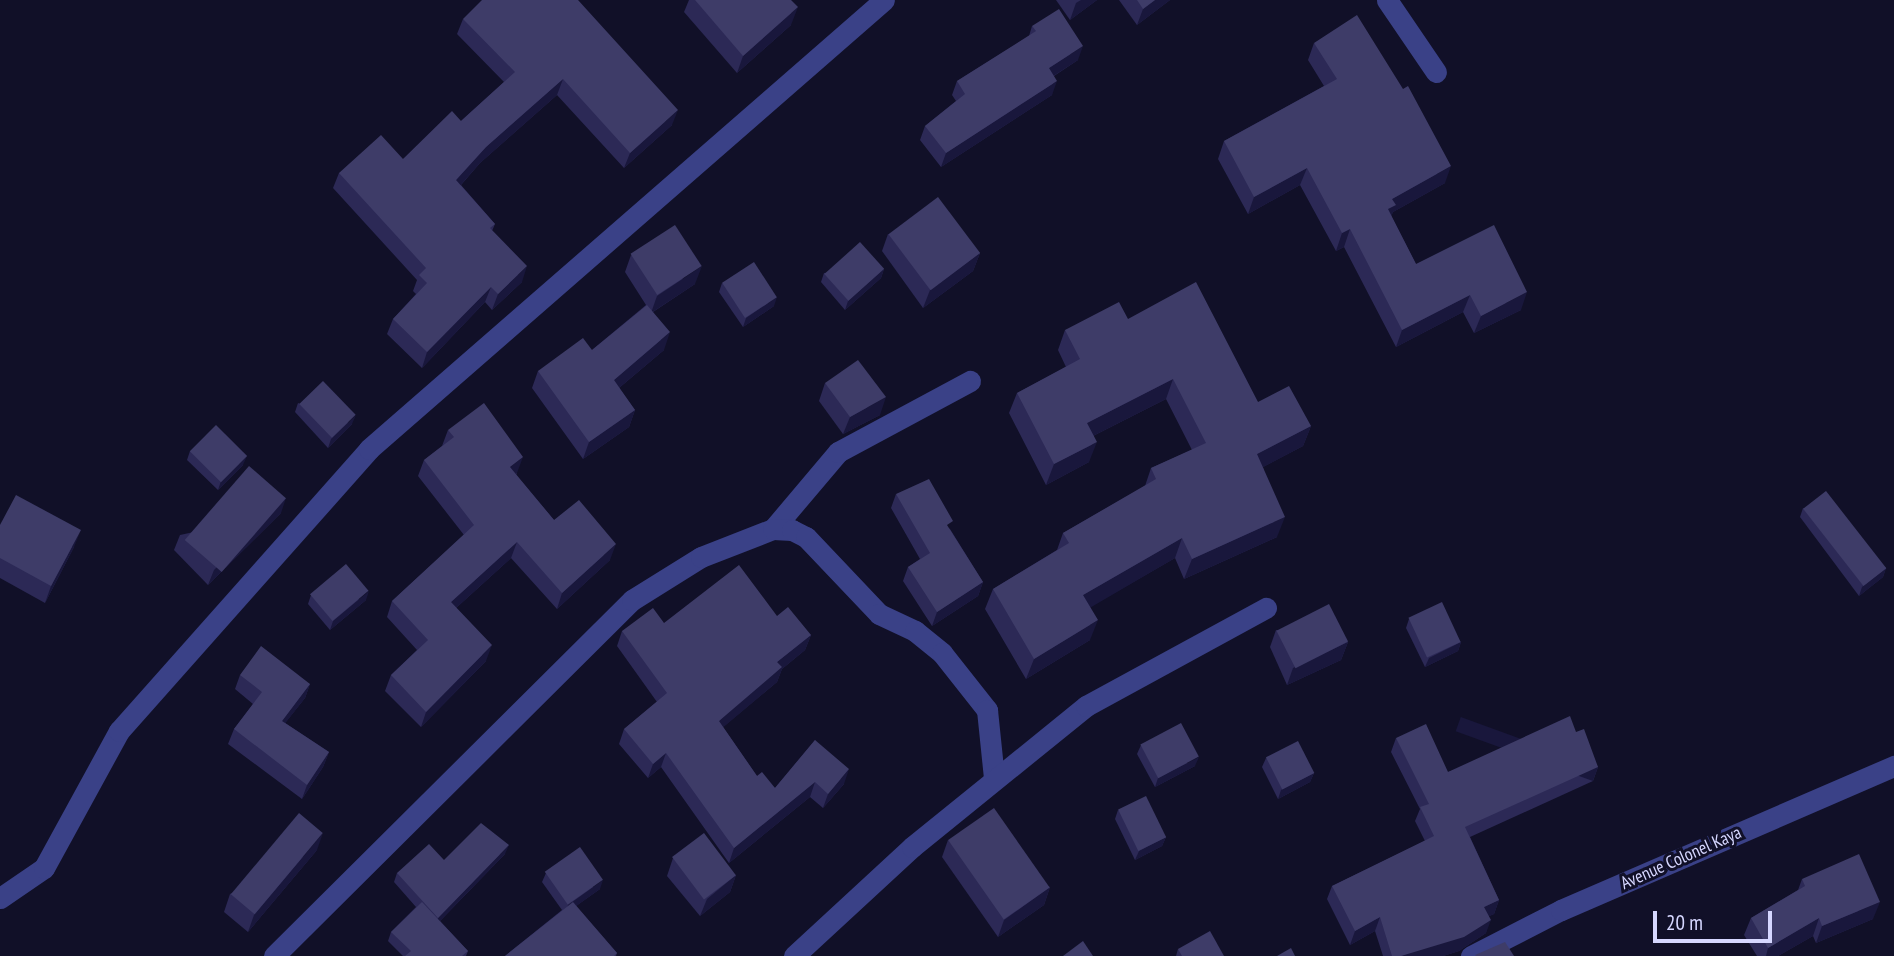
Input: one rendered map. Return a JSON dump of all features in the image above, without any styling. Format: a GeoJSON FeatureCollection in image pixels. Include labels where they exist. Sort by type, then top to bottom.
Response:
{"type":"FeatureCollection","features":[{"type":"Feature","properties":{"kind":"street"},"geometry":{"type":"LineString","coordinates":[[0,898],[44,868],[119,731],[369,449],[884,0]]}},
{"type":"Feature","properties":{"kind":"street"},"geometry":{"type":"LineString","coordinates":[[1387,0],[1436,72]]}},
{"type":"Feature","properties":{"kind":"street"},"geometry":{"type":"LineString","coordinates":[[773,529],[838,452],[970,381]]}},
{"type":"Feature","properties":{"kind":"street"},"geometry":{"type":"LineString","coordinates":[[274,956],[632,600],[701,557],[773,529],[792,530],[806,537],[879,614],[915,631],[942,653],[987,710],[994,779]]}},
{"type":"Feature","properties":{"kind":"street"},"geometry":{"type":"LineString","coordinates":[[794,956],[994,779],[1086,706],[1266,608]]}},
{"type":"Feature","properties":{"kind":"street","name":"Avenue Colonel Kaya"},"geometry":{"type":"LineString","coordinates":[[1471,956],[1562,910],[1894,766]]}},
{"type":"Feature","properties":{"kind":"building"},"geometry":{"type":"Polygon","coordinates":[[[482,0],[578,0],[678,110],[630,153],[563,79],[486,147],[456,180],[495,224],[490,228],[527,266],[498,294],[491,287],[427,352],[393,319],[427,283],[419,275],[426,268],[339,173],[381,135],[403,159],[452,111],[461,121],[515,72],[463,19],[482,0]]]}},
{"type":"Feature","properties":{"kind":"building"},"geometry":{"type":"Polygon","coordinates":[[[695,0],[791,0],[798,7],[743,56],[695,0]]]}},
{"type":"Feature","properties":{"kind":"building"},"geometry":{"type":"Polygon","coordinates":[[[1137,0],[1155,0],[1143,9],[1137,0]]]}},
{"type":"Feature","properties":{"kind":"building"},"geometry":{"type":"Polygon","coordinates":[[[1059,9],[1083,46],[1049,68],[1057,81],[946,153],[925,126],[965,94],[957,81],[1036,31],[1032,26],[1059,9]]]}},
{"type":"Feature","properties":{"kind":"building"},"geometry":{"type":"Polygon","coordinates":[[[1357,15],[1403,89],[1408,86],[1451,166],[1392,199],[1396,205],[1388,209],[1416,264],[1494,225],[1527,292],[1481,316],[1470,295],[1402,330],[1350,229],[1342,233],[1307,168],[1254,197],[1224,141],[1337,79],[1314,43],[1357,15]]]}},
{"type":"Feature","properties":{"kind":"building"},"geometry":{"type":"Polygon","coordinates":[[[938,197],[980,253],[931,290],[888,234],[938,197]]]}},
{"type":"Feature","properties":{"kind":"building"},"geometry":{"type":"Polygon","coordinates":[[[675,225],[702,266],[657,295],[631,254],[675,225]]]}},
{"type":"Feature","properties":{"kind":"building"},"geometry":{"type":"Polygon","coordinates":[[[860,242],[884,269],[848,301],[824,274],[860,242]]]}},
{"type":"Feature","properties":{"kind":"building"},"geometry":{"type":"Polygon","coordinates":[[[754,262],[777,297],[745,318],[722,283],[754,262]]]}},
{"type":"Feature","properties":{"kind":"building"},"geometry":{"type":"Polygon","coordinates":[[[1196,282],[1258,402],[1289,386],[1311,426],[1257,454],[1285,517],[1192,559],[1182,538],[1083,595],[1098,620],[1034,659],[993,589],[1069,543],[1063,533],[1156,479],[1151,468],[1206,443],[1173,379],[1087,423],[1097,442],[1054,464],[1017,393],[1080,359],[1065,330],[1119,302],[1128,319],[1196,282]]]}},
{"type":"Feature","properties":{"kind":"building"},"geometry":{"type":"Polygon","coordinates":[[[647,305],[670,332],[614,380],[635,410],[589,442],[538,371],[583,338],[592,350],[647,305]]]}},
{"type":"Feature","properties":{"kind":"building"},"geometry":{"type":"Polygon","coordinates":[[[858,360],[886,397],[850,417],[825,383],[858,360]]]}},
{"type":"Feature","properties":{"kind":"building"},"geometry":{"type":"Polygon","coordinates":[[[323,381],[356,415],[332,438],[299,404],[323,381]]]}},
{"type":"Feature","properties":{"kind":"building"},"geometry":{"type":"Polygon","coordinates":[[[484,403],[523,457],[510,467],[554,520],[579,500],[616,544],[562,593],[517,542],[451,602],[492,645],[426,712],[391,675],[428,640],[392,601],[474,525],[424,460],[454,437],[448,430],[484,403]]]}},
{"type":"Feature","properties":{"kind":"building"},"geometry":{"type":"Polygon","coordinates":[[[216,425],[247,456],[221,482],[190,451],[216,425]]]}},
{"type":"Feature","properties":{"kind":"building"},"geometry":{"type":"Polygon","coordinates":[[[249,466],[286,498],[222,572],[185,540],[249,466]]]}},
{"type":"Feature","properties":{"kind":"building"},"geometry":{"type":"Polygon","coordinates":[[[929,479],[953,521],[947,525],[983,582],[937,612],[908,567],[930,553],[896,494],[929,479]]]}},
{"type":"Feature","properties":{"kind":"building"},"geometry":{"type":"Polygon","coordinates":[[[1826,491],[1886,568],[1863,586],[1803,509],[1826,491]]]}},
{"type":"Feature","properties":{"kind":"building"},"geometry":{"type":"Polygon","coordinates":[[[16,495],[81,530],[51,586],[0,558],[0,525],[16,495]]]}},
{"type":"Feature","properties":{"kind":"building"},"geometry":{"type":"Polygon","coordinates":[[[346,564],[368,591],[332,621],[310,594],[346,564]]]}},
{"type":"Feature","properties":{"kind":"building"},"geometry":{"type":"Polygon","coordinates":[[[739,565],[777,616],[788,607],[811,635],[777,662],[782,667],[719,721],[757,776],[762,772],[775,788],[815,740],[849,769],[828,794],[815,782],[734,848],[666,753],[653,764],[624,729],[667,693],[622,631],[653,608],[664,623],[739,565]]]}},
{"type":"Feature","properties":{"kind":"building"},"geometry":{"type":"Polygon","coordinates":[[[1442,602],[1461,642],[1427,658],[1408,618],[1442,602]]]}},
{"type":"Feature","properties":{"kind":"building"},"geometry":{"type":"Polygon","coordinates":[[[1329,604],[1348,641],[1295,668],[1276,631],[1329,604]]]}},
{"type":"Feature","properties":{"kind":"building"},"geometry":{"type":"Polygon","coordinates":[[[261,646],[310,684],[282,721],[329,752],[307,785],[234,729],[262,692],[240,675],[261,646]]]}},
{"type":"Feature","properties":{"kind":"building"},"geometry":{"type":"Polygon","coordinates":[[[1570,716],[1576,732],[1584,729],[1598,767],[1465,827],[1499,900],[1484,907],[1491,920],[1464,937],[1401,956],[1392,956],[1380,917],[1355,931],[1332,886],[1434,836],[1420,807],[1429,804],[1396,738],[1426,724],[1448,772],[1570,716]]]}},
{"type":"Feature","properties":{"kind":"building"},"geometry":{"type":"Polygon","coordinates":[[[1181,723],[1199,757],[1158,778],[1140,745],[1181,723]]]}},
{"type":"Feature","properties":{"kind":"building"},"geometry":{"type":"Polygon","coordinates":[[[1298,741],[1314,773],[1282,789],[1266,757],[1298,741]]]}},
{"type":"Feature","properties":{"kind":"building"},"geometry":{"type":"Polygon","coordinates":[[[1146,796],[1166,837],[1138,851],[1118,810],[1146,796]]]}},
{"type":"Feature","properties":{"kind":"building"},"geometry":{"type":"Polygon","coordinates":[[[994,808],[1050,887],[1004,920],[948,840],[994,808]]]}},
{"type":"Feature","properties":{"kind":"building"},"geometry":{"type":"Polygon","coordinates":[[[299,813],[323,833],[255,914],[231,894],[299,813]]]}},
{"type":"Feature","properties":{"kind":"building"},"geometry":{"type":"Polygon","coordinates":[[[481,823],[509,845],[438,918],[397,873],[429,844],[444,860],[481,823]]]}},
{"type":"Feature","properties":{"kind":"building"},"geometry":{"type":"Polygon","coordinates":[[[704,833],[736,875],[704,899],[672,857],[704,833]]]}},
{"type":"Feature","properties":{"kind":"building"},"geometry":{"type":"Polygon","coordinates":[[[580,847],[603,880],[568,904],[545,872],[580,847]]]}},
{"type":"Feature","properties":{"kind":"building"},"geometry":{"type":"Polygon","coordinates":[[[1859,854],[1880,902],[1822,926],[1819,918],[1768,948],[1751,918],[1805,886],[1802,879],[1859,854]]]}},
{"type":"Feature","properties":{"kind":"building"},"geometry":{"type":"Polygon","coordinates":[[[422,902],[468,951],[462,956],[405,956],[411,951],[391,932],[422,902]]]}},
{"type":"Feature","properties":{"kind":"building"},"geometry":{"type":"Polygon","coordinates":[[[573,902],[617,953],[614,956],[505,956],[573,902]]]}},
{"type":"Feature","properties":{"kind":"building"},"geometry":{"type":"Polygon","coordinates":[[[1210,931],[1224,956],[1182,956],[1178,949],[1210,931]]]}},
{"type":"Feature","properties":{"kind":"building"},"geometry":{"type":"Polygon","coordinates":[[[1083,941],[1093,956],[1063,956],[1083,941]]]}},
{"type":"Feature","properties":{"kind":"building"},"geometry":{"type":"Polygon","coordinates":[[[1505,942],[1514,956],[1475,955],[1505,942]]]}},
{"type":"Feature","properties":{"kind":"building"},"geometry":{"type":"Polygon","coordinates":[[[1291,948],[1295,956],[1277,956],[1291,948]]]}}]}
